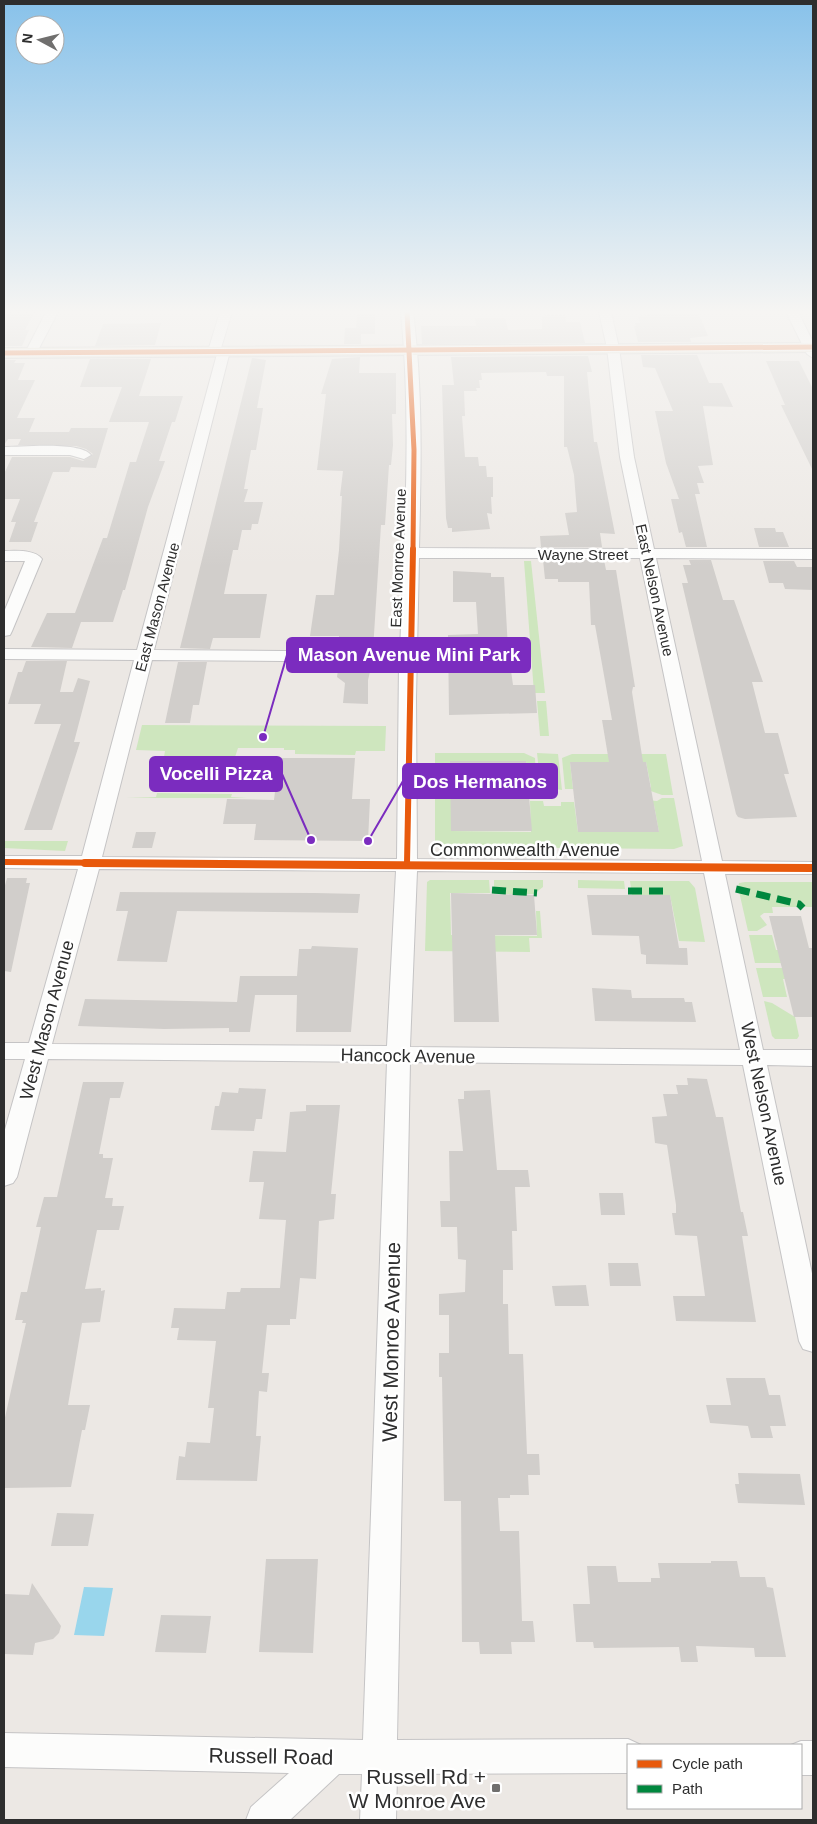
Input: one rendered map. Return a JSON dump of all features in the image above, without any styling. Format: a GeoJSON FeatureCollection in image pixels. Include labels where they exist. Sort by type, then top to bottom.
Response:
{"type":"FeatureCollection","features":[{"type":"Feature","properties":{"kind":"street","name":"East Mason Avenue"},"geometry":{"type":"LineString","coordinates":[[90,862],[144,655],[208,397]]}},
{"type":"Feature","properties":{"kind":"street","name":"East Monroe Avenue"},"geometry":{"type":"LineString","coordinates":[[407,864],[408,657],[414,451],[412,397]]}},
{"type":"Feature","properties":{"kind":"street","name":"East Nelson Avenue"},"geometry":{"type":"LineString","coordinates":[[620,397],[627,458],[715,867]]}},
{"type":"Feature","properties":{"kind":"street"},"geometry":{"type":"LineString","coordinates":[[4,451],[71,451],[84,455]]}},
{"type":"Feature","properties":{"kind":"street","name":"Wayne Street"},"geometry":{"type":"LineString","coordinates":[[412,553],[813,554]]}},
{"type":"Feature","properties":{"kind":"street"},"geometry":{"type":"LineString","coordinates":[[4,556],[24,556],[34,559],[4,631]]}},
{"type":"Feature","properties":{"kind":"street"},"geometry":{"type":"LineString","coordinates":[[4,654],[408,657]]}},
{"type":"Feature","properties":{"kind":"street","name":"Commonwealth Avenue"},"geometry":{"type":"LineString","coordinates":[[4,858],[57,862]]}},
{"type":"Feature","properties":{"kind":"street","name":"Commonwealth Avenue"},"geometry":{"type":"LineString","coordinates":[[4,862],[813,868]]}},
{"type":"Feature","properties":{"kind":"street","name":"West Mason Avenue"},"geometry":{"type":"LineString","coordinates":[[4,1178],[90,862]]}},
{"type":"Feature","properties":{"kind":"street","name":"West Monroe Avenue"},"geometry":{"type":"LineString","coordinates":[[378,1820],[399,1056],[407,864]]}},
{"type":"Feature","properties":{"kind":"street","name":"West Nelson Avenue"},"geometry":{"type":"LineString","coordinates":[[715,867],[813,1341]]}},
{"type":"Feature","properties":{"kind":"street","name":"Hancock Avenue"},"geometry":{"type":"LineString","coordinates":[[4,1051],[399,1056],[813,1058]]}},
{"type":"Feature","properties":{"kind":"street","name":"Russell Road"},"geometry":{"type":"LineString","coordinates":[[4,1750],[332,1757],[627,1756]]}},
{"type":"Feature","properties":{"kind":"street"},"geometry":{"type":"LineString","coordinates":[[264,1820],[332,1757]]}},
{"type":"Feature","properties":{"kind":"green space"},"geometry":{"type":"Polygon","coordinates":[[[524,561],[531,561],[545,693],[534,693],[524,561]]]}},
{"type":"Feature","properties":{"kind":"green space"},"geometry":{"type":"Polygon","coordinates":[[[537,701],[546,701],[549,736],[540,736],[537,701]]]}},
{"type":"Feature","properties":{"kind":"green space"},"geometry":{"type":"Polygon","coordinates":[[[142,725],[386,726],[385,751],[356,751],[355,755],[295,754],[295,750],[284,750],[284,748],[238,748],[235,757],[164,757],[165,751],[136,750],[142,725]]]}},
{"type":"Feature","properties":{"kind":"green space"},"geometry":{"type":"Polygon","coordinates":[[[435,753],[524,753],[535,758],[537,789],[529,789],[526,761],[450,761],[450,786],[489,793],[435,793],[435,753]]]}},
{"type":"Feature","properties":{"kind":"green space"},"geometry":{"type":"Polygon","coordinates":[[[537,753],[558,754],[562,790],[549,788],[549,790],[541,790],[537,753]]]}},
{"type":"Feature","properties":{"kind":"green space"},"geometry":{"type":"Polygon","coordinates":[[[572,754],[666,754],[673,795],[662,795],[648,790],[651,787],[646,762],[570,762],[573,789],[565,789],[562,758],[572,754]]]}},
{"type":"Feature","properties":{"kind":"green space"},"geometry":{"type":"Polygon","coordinates":[[[157,793],[232,794],[231,797],[247,798],[126,798],[156,797],[157,793]]]}},
{"type":"Feature","properties":{"kind":"green space"},"geometry":{"type":"Polygon","coordinates":[[[435,796],[489,796],[451,831],[531,832],[530,801],[543,801],[544,806],[561,806],[561,802],[574,802],[578,832],[659,832],[654,805],[639,805],[646,800],[657,801],[662,798],[674,798],[683,846],[674,849],[439,847],[435,842],[435,796]]]}},
{"type":"Feature","properties":{"kind":"green space"},"geometry":{"type":"Polygon","coordinates":[[[4,841],[68,841],[65,851],[4,848],[4,841]]]}},
{"type":"Feature","properties":{"kind":"green space"},"geometry":{"type":"Polygon","coordinates":[[[430,880],[489,880],[490,893],[450,893],[451,935],[537,936],[536,911],[540,911],[542,938],[529,938],[530,952],[425,951],[427,882],[430,880]]]}},
{"type":"Feature","properties":{"kind":"green space"},"geometry":{"type":"Polygon","coordinates":[[[494,880],[543,880],[543,887],[534,894],[494,894],[494,880]]]}},
{"type":"Feature","properties":{"kind":"green space"},"geometry":{"type":"Polygon","coordinates":[[[578,880],[624,881],[625,889],[578,888],[578,880]]]}},
{"type":"Feature","properties":{"kind":"green space"},"geometry":{"type":"Polygon","coordinates":[[[630,881],[689,881],[695,888],[705,942],[679,941],[670,895],[632,895],[630,881]]]}},
{"type":"Feature","properties":{"kind":"green space"},"geometry":{"type":"Polygon","coordinates":[[[813,882],[813,907],[772,907],[773,913],[764,913],[760,916],[767,925],[757,931],[748,931],[738,887],[739,883],[813,882]]]}},
{"type":"Feature","properties":{"kind":"green space"},"geometry":{"type":"Polygon","coordinates":[[[749,935],[772,935],[776,950],[797,950],[800,963],[755,963],[749,935]]]}},
{"type":"Feature","properties":{"kind":"green space"},"geometry":{"type":"Polygon","coordinates":[[[756,968],[801,968],[804,979],[783,979],[787,997],[763,997],[756,968]]]}},
{"type":"Feature","properties":{"kind":"green space"},"geometry":{"type":"Polygon","coordinates":[[[764,1001],[772,1003],[795,1017],[799,1036],[797,1039],[775,1039],[772,1036],[764,1001]]]}},
{"type":"Feature","properties":{"kind":"water"},"geometry":{"type":"Polygon","coordinates":[[[84,1587],[113,1588],[104,1636],[74,1635],[84,1587]]]}},
{"type":"Feature","properties":{"kind":"building"},"geometry":{"type":"Polygon","coordinates":[[[4,397],[27,397],[17,418],[35,418],[29,432],[69,432],[71,428],[108,428],[96,468],[71,467],[69,472],[53,472],[34,522],[38,522],[31,542],[9,542],[16,522],[11,522],[20,499],[4,499],[4,474],[12,457],[70,457],[83,461],[93,454],[86,449],[76,446],[18,445],[21,439],[8,439],[4,445],[4,397]]]}},
{"type":"Feature","properties":{"kind":"building"},"geometry":{"type":"Polygon","coordinates":[[[118,397],[183,397],[159,461],[165,461],[148,507],[125,590],[123,590],[113,622],[81,622],[72,648],[31,647],[47,613],[75,613],[103,538],[107,538],[130,462],[136,462],[149,422],[109,422],[118,397]]]}},
{"type":"Feature","properties":{"kind":"building"},"geometry":{"type":"Polygon","coordinates":[[[242,397],[259,397],[257,408],[263,408],[256,450],[251,450],[244,489],[248,489],[244,502],[263,502],[258,524],[252,524],[251,530],[242,530],[238,550],[233,550],[224,594],[267,594],[260,638],[213,638],[210,649],[180,648],[242,397]]]}},
{"type":"Feature","properties":{"kind":"building"},"geometry":{"type":"Polygon","coordinates":[[[326,397],[396,397],[396,414],[392,414],[393,445],[391,465],[389,465],[385,525],[381,525],[373,650],[340,650],[339,636],[310,636],[316,595],[334,595],[342,496],[340,496],[343,471],[317,470],[326,397]]]}},
{"type":"Feature","properties":{"kind":"building"},"geometry":{"type":"Polygon","coordinates":[[[442,397],[464,397],[465,416],[462,416],[465,457],[478,457],[479,466],[486,466],[487,477],[493,477],[492,514],[487,513],[490,529],[452,532],[452,528],[448,528],[446,518],[442,397]]]}},
{"type":"Feature","properties":{"kind":"building"},"geometry":{"type":"Polygon","coordinates":[[[564,397],[590,397],[594,442],[597,442],[615,534],[600,533],[602,547],[541,547],[540,536],[569,535],[565,513],[577,512],[574,475],[567,447],[564,447],[564,397]]]}},
{"type":"Feature","properties":{"kind":"building"},"geometry":{"type":"Polygon","coordinates":[[[667,397],[728,397],[733,407],[703,406],[713,465],[698,466],[704,483],[697,483],[700,494],[695,494],[707,547],[686,547],[682,532],[679,533],[671,499],[679,499],[666,463],[655,411],[673,411],[667,397]]]}},
{"type":"Feature","properties":{"kind":"building"},"geometry":{"type":"Polygon","coordinates":[[[782,397],[813,397],[813,471],[781,405],[785,405],[782,397]]]}},
{"type":"Feature","properties":{"kind":"building"},"geometry":{"type":"Polygon","coordinates":[[[754,528],[775,528],[776,532],[783,532],[789,547],[759,547],[754,528]]]}},
{"type":"Feature","properties":{"kind":"building"},"geometry":{"type":"Polygon","coordinates":[[[543,560],[604,560],[606,570],[616,570],[635,687],[633,687],[632,692],[643,762],[646,762],[659,832],[578,832],[570,762],[609,762],[602,720],[612,720],[595,625],[591,625],[589,582],[558,582],[558,579],[545,579],[543,560]]]}},
{"type":"Feature","properties":{"kind":"building"},"geometry":{"type":"Polygon","coordinates":[[[689,560],[711,560],[723,600],[734,600],[763,682],[752,682],[765,733],[778,733],[789,774],[784,774],[797,817],[745,819],[738,817],[736,814],[682,583],[688,583],[683,565],[691,565],[689,560]]]}},
{"type":"Feature","properties":{"kind":"building"},"geometry":{"type":"Polygon","coordinates":[[[763,561],[794,561],[797,567],[813,567],[813,590],[785,589],[783,583],[769,583],[763,561]]]}},
{"type":"Feature","properties":{"kind":"building"},"geometry":{"type":"Polygon","coordinates":[[[453,571],[491,573],[491,577],[504,577],[508,649],[513,685],[535,685],[537,713],[449,715],[448,635],[478,634],[476,602],[453,602],[453,571]]]}},
{"type":"Feature","properties":{"kind":"building"},"geometry":{"type":"Polygon","coordinates":[[[26,661],[67,661],[60,692],[73,692],[78,678],[90,681],[74,742],[80,742],[52,830],[24,830],[61,724],[34,724],[41,704],[8,704],[18,672],[22,672],[26,661]]]}},
{"type":"Feature","properties":{"kind":"building"},"geometry":{"type":"Polygon","coordinates":[[[178,662],[207,662],[199,705],[193,705],[190,723],[165,723],[178,662]]]}},
{"type":"Feature","properties":{"kind":"building"},"geometry":{"type":"Polygon","coordinates":[[[339,663],[372,664],[368,680],[368,704],[343,703],[345,683],[337,677],[339,663]]]}},
{"type":"Feature","properties":{"kind":"building"},"geometry":{"type":"Polygon","coordinates":[[[279,758],[355,758],[352,799],[370,799],[368,841],[254,840],[256,824],[223,824],[227,799],[274,800],[279,758]]]}},
{"type":"Feature","properties":{"kind":"building"},"geometry":{"type":"Polygon","coordinates":[[[450,761],[526,761],[532,831],[451,831],[450,761]]]}},
{"type":"Feature","properties":{"kind":"building"},"geometry":{"type":"Polygon","coordinates":[[[136,832],[156,832],[152,848],[132,848],[136,832]]]}},
{"type":"Feature","properties":{"kind":"building"},"geometry":{"type":"Polygon","coordinates":[[[7,878],[27,878],[26,883],[30,883],[11,972],[4,971],[4,889],[7,878]]]}},
{"type":"Feature","properties":{"kind":"building"},"geometry":{"type":"Polygon","coordinates":[[[120,892],[360,894],[358,913],[177,911],[167,962],[117,961],[128,911],[116,911],[120,892]]]}},
{"type":"Feature","properties":{"kind":"building"},"geometry":{"type":"Polygon","coordinates":[[[451,893],[534,895],[537,935],[495,935],[499,1022],[454,1022],[451,893]]]}},
{"type":"Feature","properties":{"kind":"building"},"geometry":{"type":"Polygon","coordinates":[[[587,895],[670,895],[679,948],[687,948],[688,965],[646,964],[646,955],[641,954],[639,936],[592,935],[587,895]]]}},
{"type":"Feature","properties":{"kind":"building"},"geometry":{"type":"Polygon","coordinates":[[[769,916],[801,916],[809,948],[813,948],[813,1017],[794,1017],[769,916]]]}},
{"type":"Feature","properties":{"kind":"building"},"geometry":{"type":"Polygon","coordinates":[[[312,946],[358,948],[351,1032],[296,1032],[297,995],[255,995],[250,1032],[229,1032],[229,1028],[164,1029],[78,1026],[85,999],[237,1002],[240,976],[297,976],[299,949],[311,949],[312,946]]]}},
{"type":"Feature","properties":{"kind":"building"},"geometry":{"type":"Polygon","coordinates":[[[592,988],[631,990],[632,998],[684,998],[685,1002],[692,1002],[696,1022],[595,1021],[592,988]]]}},
{"type":"Feature","properties":{"kind":"building"},"geometry":{"type":"Polygon","coordinates":[[[687,1078],[707,1079],[716,1117],[723,1117],[741,1212],[743,1212],[748,1236],[742,1236],[756,1322],[676,1321],[673,1296],[705,1296],[697,1236],[675,1235],[672,1213],[676,1213],[676,1205],[667,1145],[655,1143],[652,1117],[667,1116],[663,1094],[678,1094],[676,1085],[688,1085],[687,1078]]]}},
{"type":"Feature","properties":{"kind":"building"},"geometry":{"type":"Polygon","coordinates":[[[83,1082],[124,1082],[120,1098],[110,1098],[99,1154],[103,1154],[103,1158],[113,1158],[105,1198],[113,1198],[112,1206],[124,1206],[119,1230],[97,1230],[85,1289],[101,1288],[101,1291],[105,1290],[100,1322],[82,1323],[68,1405],[90,1405],[85,1430],[82,1430],[71,1487],[4,1488],[4,1422],[26,1323],[22,1323],[23,1320],[15,1320],[21,1292],[27,1292],[41,1227],[36,1227],[44,1197],[57,1197],[83,1082]]]}},
{"type":"Feature","properties":{"kind":"building"},"geometry":{"type":"Polygon","coordinates":[[[239,1088],[266,1089],[262,1119],[256,1119],[254,1131],[211,1130],[215,1106],[219,1106],[222,1092],[238,1093],[239,1088]]]}},
{"type":"Feature","properties":{"kind":"building"},"geometry":{"type":"Polygon","coordinates":[[[490,1090],[497,1170],[528,1170],[530,1187],[515,1187],[517,1231],[512,1231],[513,1270],[503,1270],[503,1304],[508,1304],[509,1354],[523,1354],[527,1454],[539,1454],[540,1475],[528,1475],[529,1495],[510,1495],[510,1498],[498,1498],[500,1531],[519,1531],[522,1621],[533,1621],[535,1642],[511,1642],[512,1654],[480,1654],[479,1642],[462,1642],[461,1501],[444,1501],[442,1377],[439,1377],[439,1353],[449,1353],[449,1315],[439,1315],[439,1294],[465,1292],[466,1260],[458,1259],[457,1227],[441,1227],[440,1201],[450,1201],[449,1151],[463,1151],[458,1099],[464,1099],[464,1091],[490,1090]]]}},
{"type":"Feature","properties":{"kind":"building"},"geometry":{"type":"Polygon","coordinates":[[[306,1105],[340,1105],[331,1194],[336,1194],[334,1219],[319,1221],[316,1279],[300,1278],[296,1319],[290,1319],[290,1325],[267,1325],[262,1373],[269,1373],[267,1392],[259,1391],[256,1436],[261,1436],[257,1481],[176,1480],[179,1456],[185,1457],[187,1442],[210,1443],[214,1408],[208,1408],[216,1341],[177,1340],[179,1328],[171,1328],[174,1308],[225,1309],[227,1292],[240,1292],[241,1288],[280,1288],[286,1220],[259,1219],[264,1182],[249,1182],[253,1151],[286,1152],[290,1112],[306,1111],[306,1105]]]}},
{"type":"Feature","properties":{"kind":"building"},"geometry":{"type":"Polygon","coordinates":[[[599,1193],[623,1193],[625,1215],[601,1215],[599,1193]]]}},
{"type":"Feature","properties":{"kind":"building"},"geometry":{"type":"Polygon","coordinates":[[[608,1263],[638,1263],[641,1286],[610,1286],[608,1263]]]}},
{"type":"Feature","properties":{"kind":"building"},"geometry":{"type":"Polygon","coordinates":[[[586,1285],[589,1306],[555,1306],[552,1286],[586,1285]]]}},
{"type":"Feature","properties":{"kind":"building"},"geometry":{"type":"Polygon","coordinates":[[[726,1378],[765,1378],[769,1395],[780,1395],[786,1426],[770,1426],[773,1438],[751,1438],[748,1426],[710,1423],[706,1405],[731,1405],[726,1378]]]}},
{"type":"Feature","properties":{"kind":"building"},"geometry":{"type":"Polygon","coordinates":[[[738,1473],[800,1474],[805,1505],[738,1503],[735,1484],[739,1484],[738,1473]]]}},
{"type":"Feature","properties":{"kind":"building"},"geometry":{"type":"Polygon","coordinates":[[[57,1513],[94,1514],[88,1546],[51,1546],[57,1513]]]}},
{"type":"Feature","properties":{"kind":"building"},"geometry":{"type":"Polygon","coordinates":[[[266,1559],[318,1559],[313,1653],[259,1652],[266,1559]]]}},
{"type":"Feature","properties":{"kind":"building"},"geometry":{"type":"Polygon","coordinates":[[[711,1561],[737,1561],[740,1577],[765,1577],[767,1587],[773,1588],[786,1657],[755,1657],[754,1648],[696,1646],[698,1662],[681,1662],[679,1647],[594,1648],[593,1642],[576,1642],[573,1604],[590,1604],[587,1566],[616,1566],[618,1582],[651,1582],[651,1578],[660,1578],[658,1563],[711,1563],[711,1561]]]}},
{"type":"Feature","properties":{"kind":"building"},"geometry":{"type":"Polygon","coordinates":[[[32,1583],[61,1626],[59,1633],[53,1639],[35,1643],[33,1655],[4,1654],[4,1594],[29,1595],[32,1583]]]}},
{"type":"Feature","properties":{"kind":"building"},"geometry":{"type":"Polygon","coordinates":[[[161,1615],[211,1616],[206,1653],[155,1652],[161,1615]]]}},
{"type":"Feature","properties":{"kind":"marked path"},"geometry":{"type":"LineString","coordinates":[[736,889],[799,904],[803,908]]}},
{"type":"Feature","properties":{"kind":"marked path"},"geometry":{"type":"LineString","coordinates":[[492,890],[537,893]]}},
{"type":"Feature","properties":{"kind":"marked path"},"geometry":{"type":"LineString","coordinates":[[628,891],[669,891]]}},
{"type":"Feature","properties":{"kind":"cycle path"},"geometry":{"type":"LineString","coordinates":[[407,864],[408,726],[414,519],[412,397]]}},
{"type":"Feature","properties":{"kind":"cycle path"},"geometry":{"type":"LineString","coordinates":[[4,862],[813,868]]}},
{"type":"Feature","properties":{"kind":"place","name":"Mason Avenue Mini Park"},"geometry":{"type":"Point","coordinates":[263,737]}},
{"type":"Feature","properties":{"kind":"place","name":"Vocelli Pizza"},"geometry":{"type":"Point","coordinates":[311,840]}},
{"type":"Feature","properties":{"kind":"place","name":"Dos Hermanos"},"geometry":{"type":"Point","coordinates":[368,841]}},
{"type":"Feature","properties":{"kind":"place","name":"Russell Rd + W Monroe Ave"},"geometry":{"type":"Point","coordinates":[496,1788]}}]}
